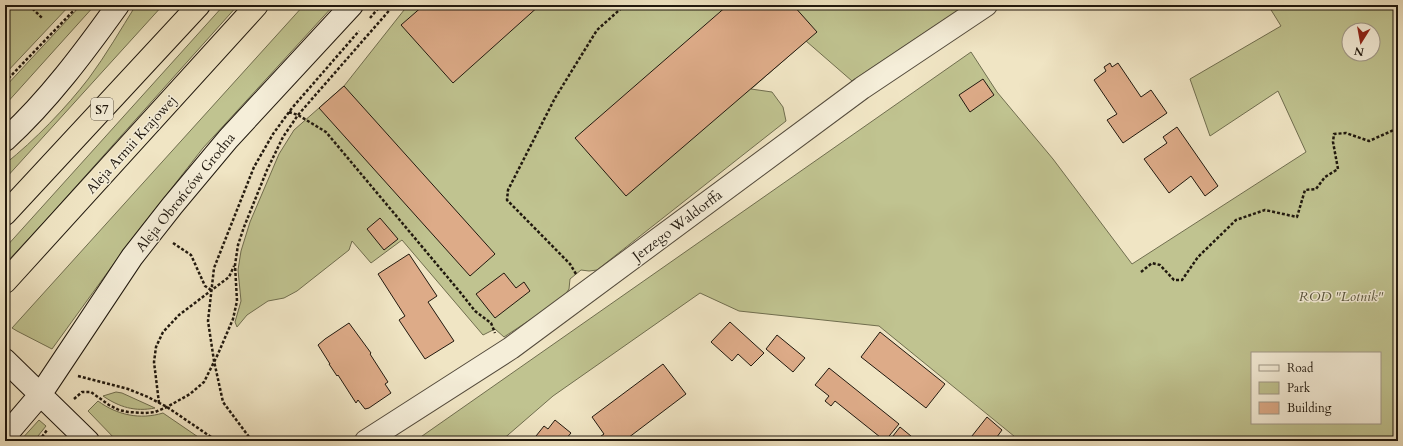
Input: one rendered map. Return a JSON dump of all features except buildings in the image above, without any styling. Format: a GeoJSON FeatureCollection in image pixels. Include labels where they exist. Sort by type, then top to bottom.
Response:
{"type":"FeatureCollection","features":[{"type":"Feature","properties":{"kind":"highway","name":"S7"},"geometry":{"type":"LineString","coordinates":[[5,214],[199,5]]}},
{"type":"Feature","properties":{"kind":"highway","name":"Aleja Armii Krajowej"},"geometry":{"type":"LineString","coordinates":[[5,282],[257,5]]}},
{"type":"Feature","properties":{"kind":"main road"},"geometry":{"type":"LineString","coordinates":[[5,140],[31,115],[90,44],[118,5]]}},
{"type":"Feature","properties":{"kind":"main road","name":"Aleja Obrońców Grodna"},"geometry":{"type":"LineString","coordinates":[[5,436],[40,395],[132,257],[172,206],[228,139],[352,5]]}},
{"type":"Feature","properties":{"kind":"main road","name":"Jerzego Waldorffa"},"geometry":{"type":"LineString","coordinates":[[366,441],[511,348],[862,88],[986,5]]}},
{"type":"Feature","properties":{"kind":"main road"},"geometry":{"type":"LineString","coordinates":[[6,361],[88,441]]}},
{"type":"Feature","properties":{"kind":"path"},"geometry":{"type":"LineString","coordinates":[[29,5],[42,18]]}},
{"type":"Feature","properties":{"kind":"path"},"geometry":{"type":"LineString","coordinates":[[5,82],[79,5]]}},
{"type":"Feature","properties":{"kind":"path"},"geometry":{"type":"LineString","coordinates":[[367,22],[381,5]]}},
{"type":"Feature","properties":{"kind":"path"},"geometry":{"type":"LineString","coordinates":[[159,403],[154,362],[156,347],[163,332],[179,315],[229,277],[234,265],[244,226],[267,170],[283,137],[298,115],[394,5]]}},
{"type":"Feature","properties":{"kind":"path"},"geometry":{"type":"LineString","coordinates":[[586,292],[570,264],[507,200],[508,190],[555,98],[597,30],[625,5]]}},
{"type":"Feature","properties":{"kind":"path"},"geometry":{"type":"LineString","coordinates":[[252,441],[223,402],[214,361],[208,321],[214,268],[254,167],[273,134],[289,112],[362,28]]}},
{"type":"Feature","properties":{"kind":"path"},"geometry":{"type":"LineString","coordinates":[[289,112],[298,115],[326,132],[460,292],[474,311],[491,323],[495,332]]}},
{"type":"Feature","properties":{"kind":"path"},"geometry":{"type":"LineString","coordinates":[[1141,272],[1152,263],[1160,265],[1174,280],[1182,280],[1198,257],[1236,220],[1265,210],[1297,217],[1305,190],[1316,189],[1325,177],[1338,169],[1333,142],[1334,134],[1346,133],[1369,141],[1398,127]]}},
{"type":"Feature","properties":{"kind":"path"},"geometry":{"type":"LineString","coordinates":[[173,243],[191,256],[205,286],[211,290]]}},
{"type":"Feature","properties":{"kind":"path"},"geometry":{"type":"LineString","coordinates":[[76,397],[82,392],[91,392],[114,407],[133,413],[150,413],[167,407],[190,394],[204,382],[233,319],[237,301],[234,265]]}},
{"type":"Feature","properties":{"kind":"path"},"geometry":{"type":"LineString","coordinates":[[74,376],[134,391],[167,407],[217,441]]}},
{"type":"Feature","properties":{"kind":"path"},"geometry":{"type":"LineString","coordinates":[[38,441],[50,426]]}},
{"type":"Feature","properties":{"kind":"green space"},"geometry":{"type":"Polygon","coordinates":[[[5,5],[70,5],[5,74],[5,5]]]}},
{"type":"Feature","properties":{"kind":"green space"},"geometry":{"type":"Polygon","coordinates":[[[81,5],[95,5],[5,105],[5,87],[81,5]]]}},
{"type":"Feature","properties":{"kind":"green space"},"geometry":{"type":"Polygon","coordinates":[[[136,5],[163,5],[5,179],[5,164],[39,134],[80,89],[101,60],[136,5]]]}},
{"type":"Feature","properties":{"kind":"green space"},"geometry":{"type":"Polygon","coordinates":[[[224,5],[238,5],[5,264],[5,248],[224,5]]]}},
{"type":"Feature","properties":{"kind":"green space"},"geometry":{"type":"Polygon","coordinates":[[[304,5],[334,5],[203,148],[128,244],[52,349],[12,328],[304,5]]]}},
{"type":"Feature","properties":{"kind":"green space"},"geometry":{"type":"Polygon","coordinates":[[[408,5],[966,5],[852,81],[806,41],[751,89],[772,92],[783,107],[786,121],[597,270],[581,270],[570,279],[569,289],[563,298],[504,337],[495,329],[483,335],[402,240],[371,263],[352,241],[349,250],[297,291],[284,298],[268,301],[247,315],[237,327],[235,322],[241,301],[238,270],[241,251],[250,222],[279,154],[294,130],[344,86],[408,5]]]}},
{"type":"Feature","properties":{"kind":"green space","name":"ROD \"Lotnik\""},"geometry":{"type":"Polygon","coordinates":[[[1268,5],[1398,5],[1398,441],[1020,441],[879,326],[739,311],[700,293],[553,396],[501,441],[415,441],[971,52],[997,92],[1053,159],[1132,264],[1306,152],[1278,91],[1210,136],[1190,79],[1281,26],[1268,5]]]}},
{"type":"Feature","properties":{"kind":"green space"},"geometry":{"type":"Polygon","coordinates":[[[116,392],[122,393],[155,408],[128,408],[121,406],[103,396],[116,392]]]}},
{"type":"Feature","properties":{"kind":"green space"},"geometry":{"type":"Polygon","coordinates":[[[98,401],[113,410],[129,415],[146,416],[163,413],[204,441],[117,441],[88,411],[98,401]]]}},
{"type":"Feature","properties":{"kind":"green space"},"geometry":{"type":"Polygon","coordinates":[[[39,420],[46,426],[34,441],[20,441],[39,420]]]}}]}
